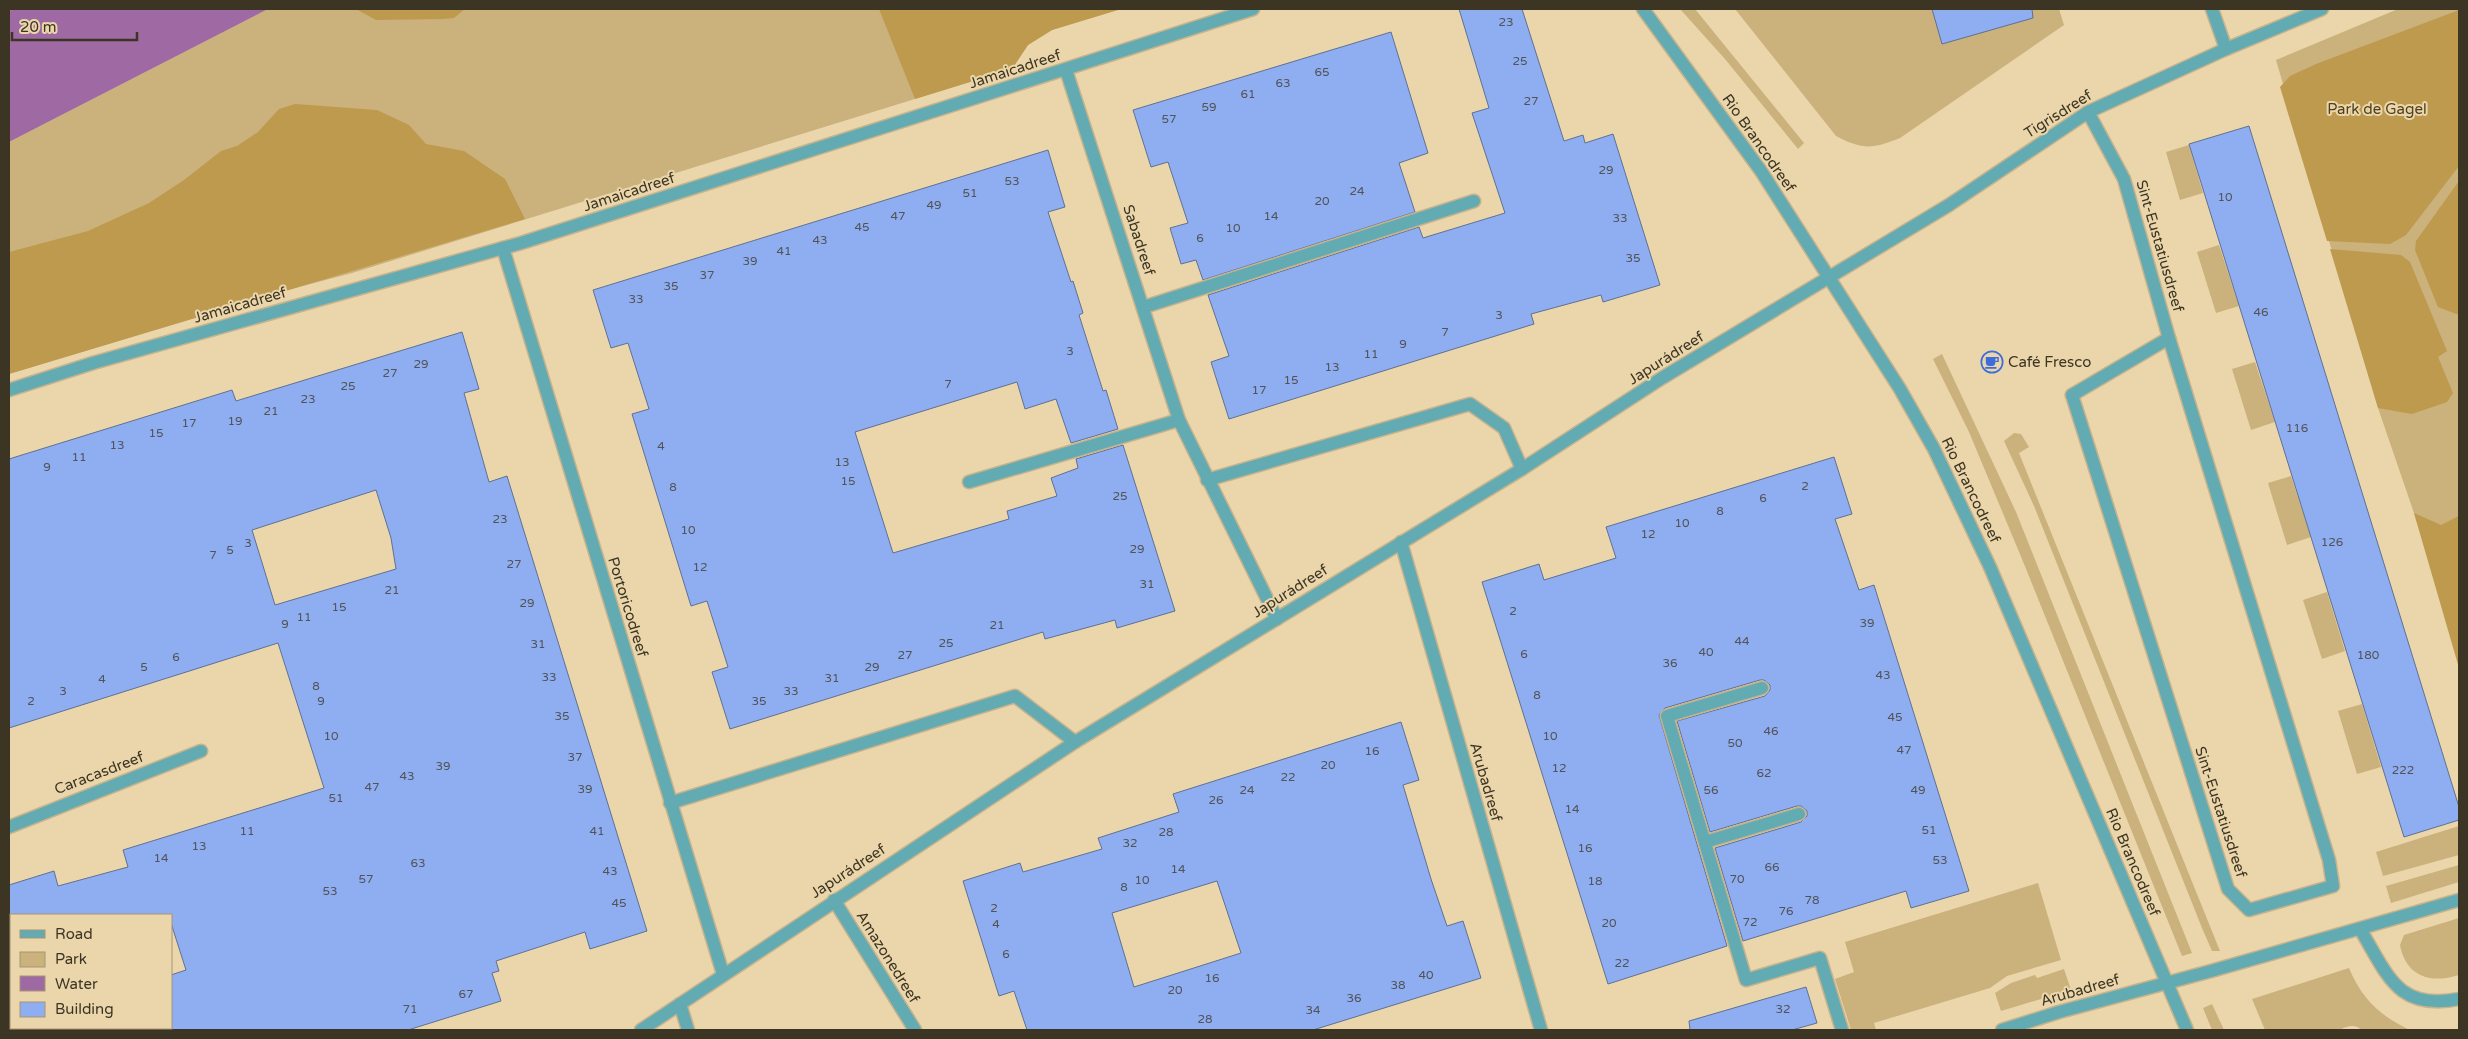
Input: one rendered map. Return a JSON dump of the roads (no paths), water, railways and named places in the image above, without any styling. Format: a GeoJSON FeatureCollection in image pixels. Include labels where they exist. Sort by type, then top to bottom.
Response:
{"type":"FeatureCollection","features":[{"type":"Feature","properties":{"kind":"street","name":"Jamaicadreef"},"geometry":{"type":"LineString","coordinates":[[9,390],[103,360],[503,248],[1253,9]]}},
{"type":"Feature","properties":{"kind":"street","name":"Rio Brancodreef"},"geometry":{"type":"LineString","coordinates":[[1644,9],[1761,171],[1900,389],[1934,448],[1990,567],[2187,1030]]}},
{"type":"Feature","properties":{"kind":"street"},"geometry":{"type":"LineString","coordinates":[[2212,9],[2226,48]]}},
{"type":"Feature","properties":{"kind":"street","name":"Tigrisdreef"},"geometry":{"type":"LineString","coordinates":[[1829,278],[1949,205],[2088,112],[2226,48],[2322,9]]}},
{"type":"Feature","properties":{"kind":"street","name":"Sabadreef"},"geometry":{"type":"LineString","coordinates":[[1066,70],[1179,420],[1277,619]]}},
{"type":"Feature","properties":{"kind":"street","name":"Sint-Eustatiusdreef"},"geometry":{"type":"LineString","coordinates":[[2088,112],[2124,179],[2169,338],[2329,860],[2333,886],[2249,910],[2228,889],[2072,395],[2169,338]]}},
{"type":"Feature","properties":{"kind":"street"},"geometry":{"type":"LineString","coordinates":[[1144,307],[1474,200]]}},
{"type":"Feature","properties":{"kind":"street","name":"Portoricodreef"},"geometry":{"type":"LineString","coordinates":[[503,248],[723,974]]}},
{"type":"Feature","properties":{"kind":"street","name":"Japurádreef"},"geometry":{"type":"LineString","coordinates":[[641,1030],[834,900],[1075,742],[1522,470],[1662,378],[1829,278]]}},
{"type":"Feature","properties":{"kind":"street"},"geometry":{"type":"LineString","coordinates":[[1207,480],[1470,404],[1504,428],[1522,470]]}},
{"type":"Feature","properties":{"kind":"street"},"geometry":{"type":"LineString","coordinates":[[968,482],[1179,420]]}},
{"type":"Feature","properties":{"kind":"street","name":"Arubadreef"},"geometry":{"type":"LineString","coordinates":[[1401,542],[1541,1030]]}},
{"type":"Feature","properties":{"kind":"street"},"geometry":{"type":"LineString","coordinates":[[1762,688],[1668,716],[1746,980],[1820,958],[1842,1030]]}},
{"type":"Feature","properties":{"kind":"street"},"geometry":{"type":"LineString","coordinates":[[670,803],[1015,696],[1075,742]]}},
{"type":"Feature","properties":{"kind":"street","name":"Caracasdreef"},"geometry":{"type":"LineString","coordinates":[[9,827],[201,751]]}},
{"type":"Feature","properties":{"kind":"street"},"geometry":{"type":"LineString","coordinates":[[1705,842],[1799,814]]}},
{"type":"Feature","properties":{"kind":"street","name":"Amazonedreef"},"geometry":{"type":"LineString","coordinates":[[834,900],[915,1030]]}},
{"type":"Feature","properties":{"kind":"street"},"geometry":{"type":"LineString","coordinates":[[2167,984],[2459,900]]}},
{"type":"Feature","properties":{"kind":"street"},"geometry":{"type":"LineString","coordinates":[[2360,929],[2392,982],[2414,999],[2439,1003],[2459,999]]}},
{"type":"Feature","properties":{"kind":"street","name":"Arubadreef"},"geometry":{"type":"LineString","coordinates":[[2002,1030],[2059,1012],[2167,984]]}},
{"type":"Feature","properties":{"kind":"street"},"geometry":{"type":"LineString","coordinates":[[680,1004],[688,1030]]}},
{"type":"Feature","properties":{"kind":"water"},"geometry":{"type":"Polygon","coordinates":[[[13,9],[268,9],[9,142],[9,11],[13,9]]]}},
{"type":"Feature","properties":{"kind":"place","name":"Café Fresco"},"geometry":{"type":"Point","coordinates":[1992,362]}},
{"type":"Feature","properties":{"kind":"park label","name":"Park de Gagel"},"geometry":{"type":"Point","coordinates":[2377,109]}}]}
